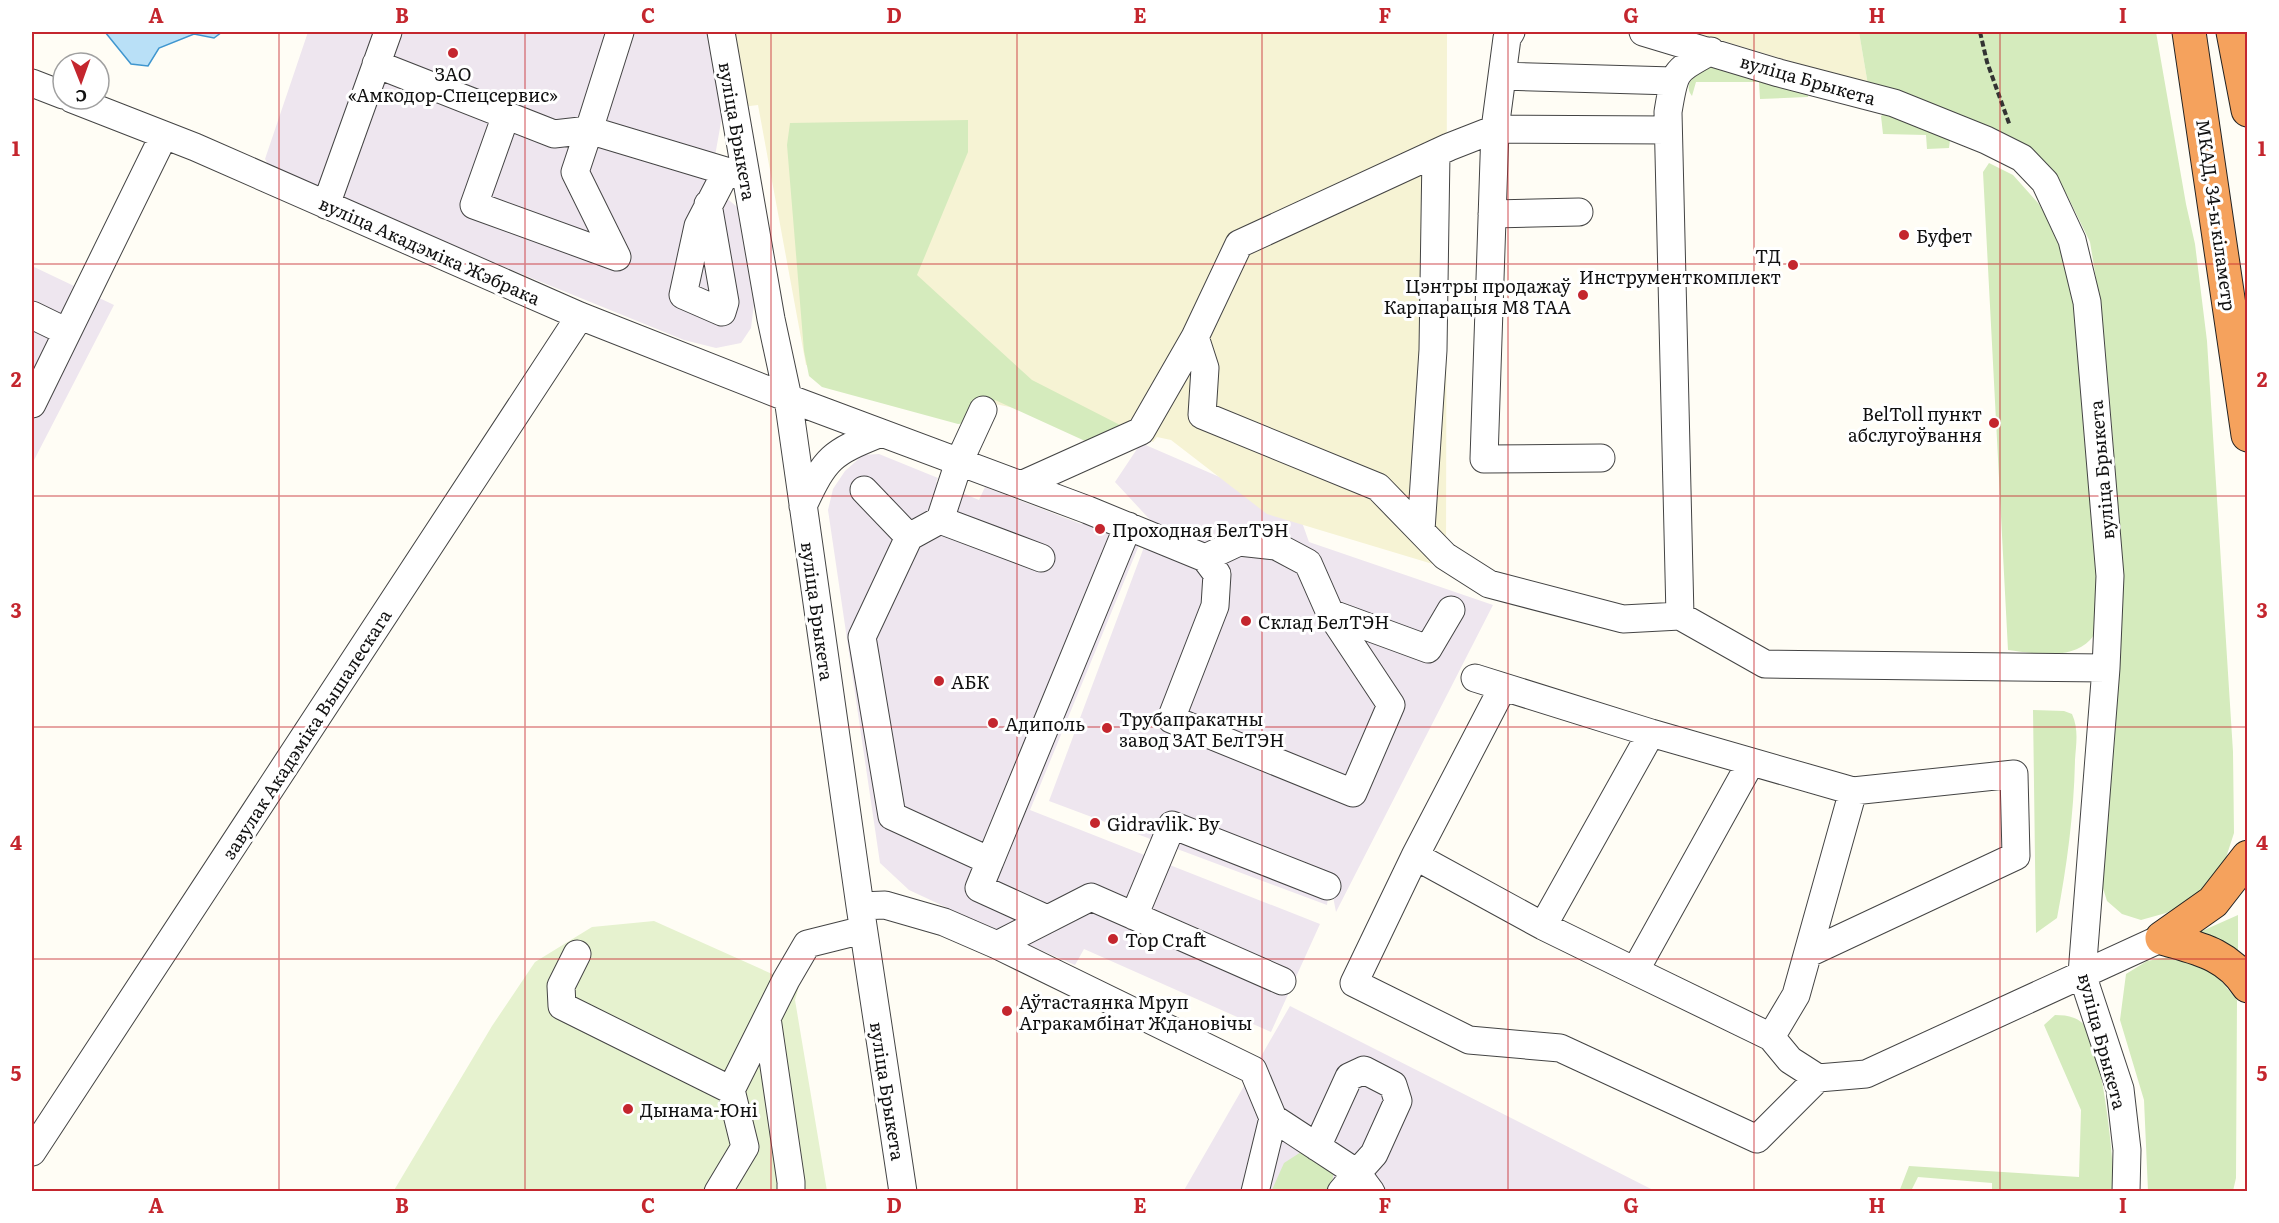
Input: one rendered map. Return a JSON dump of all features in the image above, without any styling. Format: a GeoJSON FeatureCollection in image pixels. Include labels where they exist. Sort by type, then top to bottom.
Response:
{"type":"FeatureCollection","features":[{"type":"Feature","properties":{"kind":"highway","name":"МКАД, 34-ы кіламетр"},"geometry":{"type":"LineString","coordinates":[[2189,32],[2247,435]]}},
{"type":"Feature","properties":{"kind":"highway"},"geometry":{"type":"LineString","coordinates":[[2233,32],[2247,110]]}},
{"type":"Feature","properties":{"kind":"highway"},"geometry":{"type":"LineString","coordinates":[[2162,938],[2212,902],[2247,857]]}},
{"type":"Feature","properties":{"kind":"highway"},"geometry":{"type":"LineString","coordinates":[[2162,938],[2216,955],[2242,977],[2247,986]]}},
{"type":"Feature","properties":{"kind":"street"},"geometry":{"type":"LineString","coordinates":[[326,205],[388,32]]}},
{"type":"Feature","properties":{"kind":"street"},"geometry":{"type":"LineString","coordinates":[[506,115],[474,205],[617,257],[575,172],[620,32]]}},
{"type":"Feature","properties":{"kind":"street","name":"вуліца Брыкета"},"geometry":{"type":"LineString","coordinates":[[721,32],[736,174],[788,398],[903,1191]]}},
{"type":"Feature","properties":{"kind":"street"},"geometry":{"type":"LineString","coordinates":[[1511,32],[1507,38],[1495,129],[1484,459],[1601,458]]}},
{"type":"Feature","properties":{"kind":"street","name":"вуліца Брыкета"},"geometry":{"type":"LineString","coordinates":[[1643,32],[1779,73],[1894,103],[1946,122],[2022,158],[2045,182],[2072,240],[2087,302],[2110,576],[2106,668],[2082,974],[2120,1089],[2127,1150],[2126,1191]]}},
{"type":"Feature","properties":{"kind":"street"},"geometry":{"type":"LineString","coordinates":[[1680,616],[1668,112],[1673,81],[1680,69],[1711,51]]}},
{"type":"Feature","properties":{"kind":"street"},"geometry":{"type":"LineString","coordinates":[[376,64],[554,134],[589,130],[736,174],[708,204]]}},
{"type":"Feature","properties":{"kind":"street"},"geometry":{"type":"LineString","coordinates":[[1502,76],[1673,81]]}},
{"type":"Feature","properties":{"kind":"street"},"geometry":{"type":"LineString","coordinates":[[32,83],[51,90]]}},
{"type":"Feature","properties":{"kind":"street","name":"вуліца Акадэміка Жэбрака"},"geometry":{"type":"LineString","coordinates":[[103,111],[164,135],[580,316],[788,398],[1128,526],[1205,558]]}},
{"type":"Feature","properties":{"kind":"street"},"geometry":{"type":"LineString","coordinates":[[1021,485],[1141,431],[1195,337],[1239,244],[1436,153],[1495,129],[1668,130]]}},
{"type":"Feature","properties":{"kind":"street"},"geometry":{"type":"LineString","coordinates":[[32,404],[164,135]]}},
{"type":"Feature","properties":{"kind":"street"},"geometry":{"type":"LineString","coordinates":[[1420,530],[1433,350],[1436,153]]}},
{"type":"Feature","properties":{"kind":"street"},"geometry":{"type":"LineString","coordinates":[[1492,214],[1578,212]]}},
{"type":"Feature","properties":{"kind":"street"},"geometry":{"type":"LineString","coordinates":[[32,315],[67,332]]}},
{"type":"Feature","properties":{"kind":"street","name":"завулак Акадэміка Вышалескага"},"geometry":{"type":"LineString","coordinates":[[32,1152],[580,316]]}},
{"type":"Feature","properties":{"kind":"street"},"geometry":{"type":"LineString","coordinates":[[1195,337],[1205,368],[1202,415],[1378,487],[1445,556],[1489,584],[1623,619],[1680,616],[1765,664],[2106,668]]}},
{"type":"Feature","properties":{"kind":"street"},"geometry":{"type":"LineString","coordinates":[[982,410],[959,462],[940,520],[909,537],[862,637],[892,816],[990,861]]}},
{"type":"Feature","properties":{"kind":"street"},"geometry":{"type":"LineString","coordinates":[[803,506],[823,467],[838,452],[881,433]]}},
{"type":"Feature","properties":{"kind":"street"},"geometry":{"type":"LineString","coordinates":[[864,490],[909,537]]}},
{"type":"Feature","properties":{"kind":"street"},"geometry":{"type":"LineString","coordinates":[[940,520],[1041,558]]}},
{"type":"Feature","properties":{"kind":"street"},"geometry":{"type":"LineString","coordinates":[[1047,919],[979,888],[1128,526]]}},
{"type":"Feature","properties":{"kind":"street"},"geometry":{"type":"LineString","coordinates":[[1239,542],[1276,546],[1308,563],[1330,613],[1391,705],[1353,793],[1171,719],[1215,606],[1217,574],[1205,558],[1239,542]]}},
{"type":"Feature","properties":{"kind":"street"},"geometry":{"type":"LineString","coordinates":[[1330,613],[1428,650],[1451,610]]}},
{"type":"Feature","properties":{"kind":"street"},"geometry":{"type":"LineString","coordinates":[[1475,678],[1651,733],[1853,791],[2014,774],[2016,856],[1809,952]]}},
{"type":"Feature","properties":{"kind":"street"},"geometry":{"type":"LineString","coordinates":[[1503,687],[1415,856],[1354,984],[1469,1040],[1560,1048],[1758,1139],[1818,1078]]}},
{"type":"Feature","properties":{"kind":"street"},"geometry":{"type":"LineString","coordinates":[[1543,926],[1651,733]]}},
{"type":"Feature","properties":{"kind":"street"},"geometry":{"type":"LineString","coordinates":[[1635,971],[1751,762]]}},
{"type":"Feature","properties":{"kind":"street"},"geometry":{"type":"LineString","coordinates":[[1771,1037],[1796,995],[1853,791]]}},
{"type":"Feature","properties":{"kind":"street"},"geometry":{"type":"LineString","coordinates":[[1134,916],[1172,825],[1327,886]]}},
{"type":"Feature","properties":{"kind":"street"},"geometry":{"type":"LineString","coordinates":[[1415,856],[1543,926],[1771,1037],[1790,1060],[1818,1078],[1866,1074],[2162,938]]}},
{"type":"Feature","properties":{"kind":"street"},"geometry":{"type":"LineString","coordinates":[[997,945],[1091,897],[1282,981]]}},
{"type":"Feature","properties":{"kind":"street"},"geometry":{"type":"LineString","coordinates":[[718,1191],[745,1148],[732,1090],[786,980],[807,944],[885,905],[944,922],[997,945],[1253,1070],[1273,1118],[1317,1147],[1356,1185],[1374,1154],[1398,1101],[1393,1086],[1364,1070],[1349,1077],[1317,1147]]}},
{"type":"Feature","properties":{"kind":"street"},"geometry":{"type":"LineString","coordinates":[[577,954],[561,986],[562,1006],[732,1090]]}},
{"type":"Feature","properties":{"kind":"street"},"geometry":{"type":"LineString","coordinates":[[767,1018],[791,1191]]}},
{"type":"Feature","properties":{"kind":"street"},"geometry":{"type":"LineString","coordinates":[[1255,1191],[1273,1118]]}},
{"type":"Feature","properties":{"kind":"path"},"geometry":{"type":"LineString","coordinates":[[1980,32],[1987,62],[2022,158]]}},
{"type":"Feature","properties":{"kind":"shaded area"},"geometry":{"type":"Polygon","coordinates":[[[308,32],[708,32],[723,111],[710,184],[737,207],[754,304],[751,328],[741,343],[716,348],[684,340],[273,173],[265,159],[308,32]]]}},
{"type":"Feature","properties":{"kind":"shaded area"},"geometry":{"type":"Polygon","coordinates":[[[708,32],[1447,32],[1446,568],[1267,514],[1171,440],[1157,437],[1153,442],[1136,433],[806,365],[758,105],[734,108],[708,32]]]}},
{"type":"Feature","properties":{"kind":"shaded area"},"geometry":{"type":"Polygon","coordinates":[[[1694,32],[1859,32],[1868,85],[1694,32]]]}},
{"type":"Feature","properties":{"kind":"shaded area"},"geometry":{"type":"Polygon","coordinates":[[[32,266],[114,305],[32,464],[32,266]]]}},
{"type":"Feature","properties":{"kind":"shaded area"},"geometry":{"type":"Polygon","coordinates":[[[1141,443],[1298,511],[1309,542],[1493,605],[1336,912],[1330,881],[1327,905],[1049,801],[1153,523],[1115,482],[1141,443]]]}},
{"type":"Feature","properties":{"kind":"shaded area"},"geometry":{"type":"Polygon","coordinates":[[[879,454],[938,478],[936,482],[979,500],[985,487],[1081,524],[1088,510],[1144,533],[1030,810],[1320,924],[1271,1032],[1084,949],[1075,965],[1010,937],[909,890],[880,863],[828,510],[833,489],[845,471],[863,455],[879,454]]]}},
{"type":"Feature","properties":{"kind":"shaded area"},"geometry":{"type":"Polygon","coordinates":[[[1290,1006],[1655,1191],[1183,1192],[1290,1006]]]}},
{"type":"Feature","properties":{"kind":"green space"},"geometry":{"type":"Polygon","coordinates":[[[1859,32],[2156,32],[2195,244],[2207,341],[2233,752],[2234,833],[2222,870],[2197,896],[2166,913],[2141,920],[2122,914],[2107,901],[2100,879],[2120,581],[2113,441],[2102,315],[2090,242],[2067,195],[2033,152],[1868,85],[1859,32]]]}},
{"type":"Feature","properties":{"kind":"green space"},"geometry":{"type":"Polygon","coordinates":[[[1713,60],[1807,86],[1808,97],[1760,99],[1759,82],[1696,82],[1692,96],[1689,91],[1691,81],[1713,60]]]}},
{"type":"Feature","properties":{"kind":"green space"},"geometry":{"type":"Polygon","coordinates":[[[1884,114],[1950,140],[1949,148],[1927,149],[1926,135],[1883,134],[1881,116],[1884,114]]]}},
{"type":"Feature","properties":{"kind":"green space"},"geometry":{"type":"Polygon","coordinates":[[[968,120],[968,152],[917,275],[1032,380],[1122,426],[1107,451],[995,400],[982,421],[958,424],[822,387],[809,376],[804,351],[787,145],[790,123],[968,120]]]}},
{"type":"Feature","properties":{"kind":"green space"},"geometry":{"type":"Polygon","coordinates":[[[1989,163],[2013,175],[2038,203],[2064,242],[2080,312],[2101,619],[2095,633],[2082,647],[2062,653],[2040,654],[2008,650],[1983,172],[1989,163]]]}},
{"type":"Feature","properties":{"kind":"green space"},"geometry":{"type":"Polygon","coordinates":[[[2033,710],[2064,711],[2072,714],[2076,725],[2073,800],[2057,918],[2036,933],[2033,710]]]}},
{"type":"Feature","properties":{"kind":"green space"},"geometry":{"type":"Polygon","coordinates":[[[2238,915],[2238,957],[2193,935],[2238,915]]]}},
{"type":"Feature","properties":{"kind":"green space","name":"Дынама-Юні"},"geometry":{"type":"Polygon","coordinates":[[[654,921],[799,986],[795,1000],[827,1191],[393,1192],[492,1026],[535,962],[592,927],[654,921]]]}},
{"type":"Feature","properties":{"kind":"green space"},"geometry":{"type":"Polygon","coordinates":[[[2174,956],[2212,970],[2237,1000],[2236,1178],[2233,1191],[2148,1191],[2144,1100],[2120,1020],[2126,974],[2147,961],[2174,956]]]}},
{"type":"Feature","properties":{"kind":"green space"},"geometry":{"type":"Polygon","coordinates":[[[2055,1015],[2077,1019],[2087,1028],[2092,1039],[2106,1108],[2113,1191],[1992,1191],[1992,1183],[1918,1177],[1911,1191],[1899,1192],[1909,1166],[2079,1177],[2081,1110],[2044,1025],[2055,1015]]]}},
{"type":"Feature","properties":{"kind":"green space"},"geometry":{"type":"Polygon","coordinates":[[[1301,1152],[1334,1170],[1332,1184],[1326,1191],[1271,1192],[1284,1163],[1301,1152]]]}},
{"type":"Feature","properties":{"kind":"water"},"geometry":{"type":"Polygon","coordinates":[[[105,32],[222,32],[214,38],[194,34],[159,48],[148,66],[131,64],[105,32]]]}},
{"type":"Feature","properties":{"kind":"place","name":"ЗАО «Амкодор-Спецсервис»"},"geometry":{"type":"Point","coordinates":[453,53]}},
{"type":"Feature","properties":{"kind":"place","name":"Буфет"},"geometry":{"type":"Point","coordinates":[1904,235]}},
{"type":"Feature","properties":{"kind":"place","name":"ТД Инструменткомплект"},"geometry":{"type":"Point","coordinates":[1793,265]}},
{"type":"Feature","properties":{"kind":"place","name":"Цэнтры продажаў Карпарацыя М8 ТАА"},"geometry":{"type":"Point","coordinates":[1583,295]}},
{"type":"Feature","properties":{"kind":"place","name":"BelToll пункт абслугоўвання"},"geometry":{"type":"Point","coordinates":[1994,423]}},
{"type":"Feature","properties":{"kind":"place","name":"Проходная БелТЭН"},"geometry":{"type":"Point","coordinates":[1100,529]}},
{"type":"Feature","properties":{"kind":"place","name":"Склад БелТЭН"},"geometry":{"type":"Point","coordinates":[1246,621]}},
{"type":"Feature","properties":{"kind":"place","name":"АБК"},"geometry":{"type":"Point","coordinates":[939,681]}},
{"type":"Feature","properties":{"kind":"place","name":"Адиполь"},"geometry":{"type":"Point","coordinates":[993,723]}},
{"type":"Feature","properties":{"kind":"place","name":"Трубапракатны завод ЗАТ БелТЭН"},"geometry":{"type":"Point","coordinates":[1107,728]}},
{"type":"Feature","properties":{"kind":"place","name":"Gidravlik. By"},"geometry":{"type":"Point","coordinates":[1095,823]}},
{"type":"Feature","properties":{"kind":"place","name":"Top Craft"},"geometry":{"type":"Point","coordinates":[1113,939]}},
{"type":"Feature","properties":{"kind":"place","name":"Аўтастаянка Мруп Агракамбінат Ждановічы"},"geometry":{"type":"Point","coordinates":[1007,1011]}},
{"type":"Feature","properties":{"kind":"place","name":"Дынама-Юні"},"geometry":{"type":"Point","coordinates":[628,1109]}}]}
